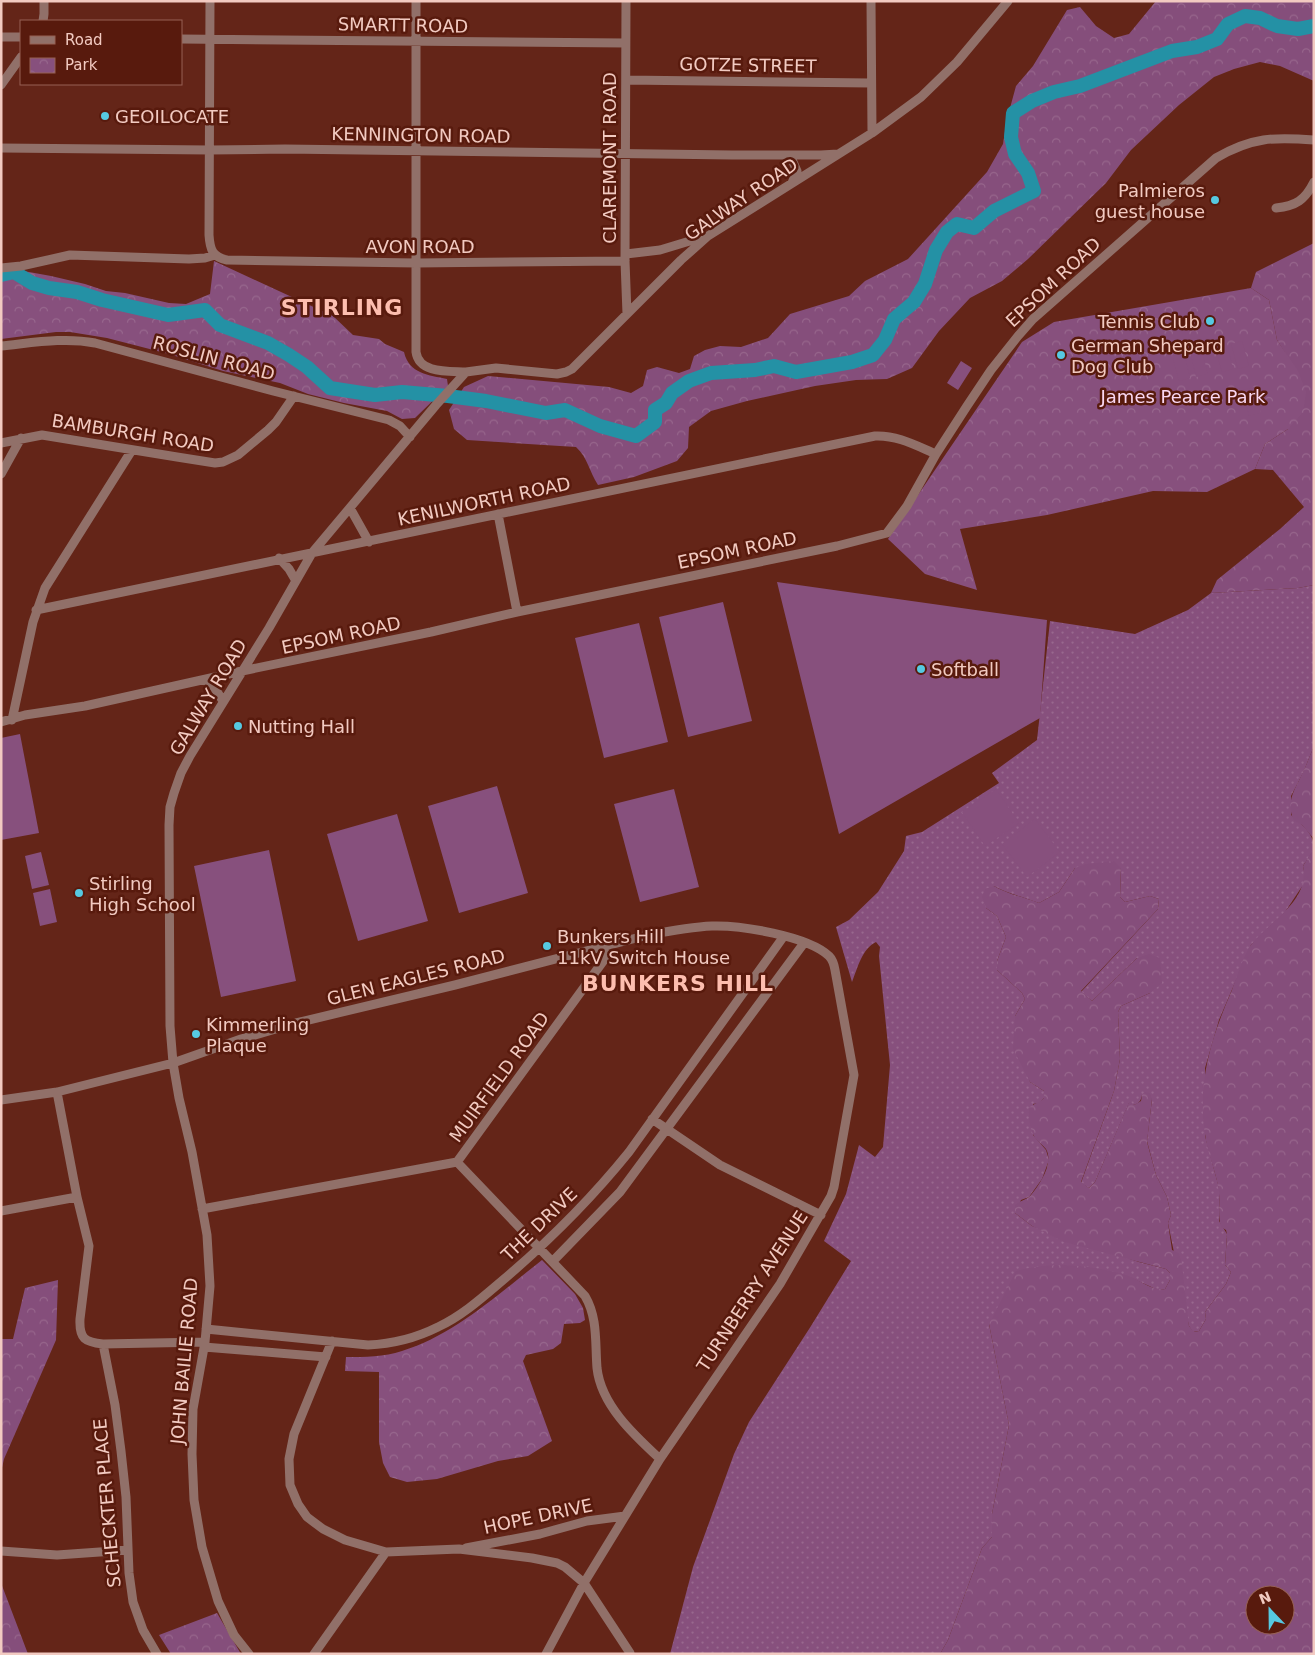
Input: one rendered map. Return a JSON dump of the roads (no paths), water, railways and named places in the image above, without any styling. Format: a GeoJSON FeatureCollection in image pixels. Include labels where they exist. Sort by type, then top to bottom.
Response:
{"type":"FeatureCollection","features":[{"type":"Feature","properties":{"kind":"street"},"geometry":{"type":"LineString","coordinates":[[43,20],[44,1]]}},
{"type":"Feature","properties":{"kind":"street"},"geometry":{"type":"LineString","coordinates":[[210,1],[209,234],[213,252]]}},
{"type":"Feature","properties":{"kind":"street","name":"GALWAY ROAD"},"geometry":{"type":"LineString","coordinates":[[416,1],[416,352],[418,360],[426,367],[466,372],[496,368],[557,374],[572,369],[681,260],[708,236],[840,154],[910,105],[949,71],[966,53],[1008,1]]}},
{"type":"Feature","properties":{"kind":"street","name":"CLAREMONT ROAD"},"geometry":{"type":"LineString","coordinates":[[626,1],[627,314]]}},
{"type":"Feature","properties":{"kind":"street"},"geometry":{"type":"LineString","coordinates":[[870,1],[872,133]]}},
{"type":"Feature","properties":{"kind":"street"},"geometry":{"type":"LineString","coordinates":[[1,37],[20,37]]}},
{"type":"Feature","properties":{"kind":"street","name":"SMARTT ROAD"},"geometry":{"type":"LineString","coordinates":[[182,39],[625,43]]}},
{"type":"Feature","properties":{"kind":"street"},"geometry":{"type":"LineString","coordinates":[[1,85],[20,58]]}},
{"type":"Feature","properties":{"kind":"street","name":"GOTZE STREET"},"geometry":{"type":"LineString","coordinates":[[626,80],[870,83]]}},
{"type":"Feature","properties":{"kind":"street","name":"EPSOM ROAD"},"geometry":{"type":"LineString","coordinates":[[1,722],[24,715],[85,706],[518,612],[837,546],[886,533],[907,506],[936,454],[991,370],[1033,319],[1216,158],[1241,145],[1260,140],[1285,138],[1314,140]]}},
{"type":"Feature","properties":{"kind":"street","name":"KENNINGTON ROAD"},"geometry":{"type":"LineString","coordinates":[[1,148],[840,154]]}},
{"type":"Feature","properties":{"kind":"street"},"geometry":{"type":"LineString","coordinates":[[790,155],[797,171],[792,183]]}},
{"type":"Feature","properties":{"kind":"street"},"geometry":{"type":"LineString","coordinates":[[1276,208],[1287,207],[1297,203],[1308,193],[1314,182]]}},
{"type":"Feature","properties":{"kind":"street","name":"AVON ROAD"},"geometry":{"type":"LineString","coordinates":[[1,268],[21,266],[70,255],[189,259],[205,258],[213,252],[220,259],[228,260],[416,263],[626,258],[708,236]]}},
{"type":"Feature","properties":{"kind":"street","name":"ROSLIN ROAD"},"geometry":{"type":"LineString","coordinates":[[1,346],[63,340],[84,341],[389,420],[400,426],[410,437]]}},
{"type":"Feature","properties":{"kind":"street","name":"GALWAY ROAD"},"geometry":{"type":"LineString","coordinates":[[173,1063],[170,1026],[169,825],[170,807],[181,773],[312,553],[466,372]]}},
{"type":"Feature","properties":{"kind":"street","name":"BAMBURGH ROAD"},"geometry":{"type":"LineString","coordinates":[[1,443],[42,436],[215,463],[223,462],[231,460],[268,430],[294,396]]}},
{"type":"Feature","properties":{"kind":"street","name":"KENILWORTH ROAD"},"geometry":{"type":"LineString","coordinates":[[36,610],[279,558],[369,542],[875,436],[896,437],[936,454]]}},
{"type":"Feature","properties":{"kind":"street"},"geometry":{"type":"LineString","coordinates":[[1,474],[22,438]]}},
{"type":"Feature","properties":{"kind":"street"},"geometry":{"type":"LineString","coordinates":[[12,720],[36,610],[45,588],[132,450]]}},
{"type":"Feature","properties":{"kind":"street"},"geometry":{"type":"LineString","coordinates":[[350,508],[369,542]]}},
{"type":"Feature","properties":{"kind":"street"},"geometry":{"type":"LineString","coordinates":[[498,514],[518,612]]}},
{"type":"Feature","properties":{"kind":"street"},"geometry":{"type":"LineString","coordinates":[[279,558],[296,581]]}},
{"type":"Feature","properties":{"kind":"street"},"geometry":{"type":"LineString","coordinates":[[203,680],[212,684],[223,701]]}},
{"type":"Feature","properties":{"kind":"street","name":"GLEN EAGLES ROAD"},"geometry":{"type":"LineString","coordinates":[[1,1100],[57,1092],[173,1063],[241,1039],[296,1023],[677,929],[713,926],[745,927],[784,936]]}},
{"type":"Feature","properties":{"kind":"street","name":"TURNBERRY AVENUE"},"geometry":{"type":"LineString","coordinates":[[546,1654],[584,1583],[660,1459],[780,1284],[821,1215],[834,1187],[854,1076],[832,961],[821,950],[784,936]]}},
{"type":"Feature","properties":{"kind":"street","name":"THE DRIVE"},"geometry":{"type":"LineString","coordinates":[[206,1329],[368,1345],[389,1344],[437,1328],[454,1318],[484,1296],[540,1248],[606,1181],[629,1152],[784,936]]}},
{"type":"Feature","properties":{"kind":"street","name":"THE DRIVE"},"geometry":{"type":"LineString","coordinates":[[553,1261],[620,1192],[804,943]]}},
{"type":"Feature","properties":{"kind":"street","name":"MUIRFIELD ROAD"},"geometry":{"type":"LineString","coordinates":[[202,1209],[457,1162],[604,960],[606,956],[605,946]]}},
{"type":"Feature","properties":{"kind":"street","name":"JOHN BAILIE ROAD"},"geometry":{"type":"LineString","coordinates":[[173,1063],[207,1235],[210,1286],[205,1344],[193,1409],[192,1427],[192,1470],[198,1529],[221,1610],[234,1635],[249,1654]]}},
{"type":"Feature","properties":{"kind":"street"},"geometry":{"type":"LineString","coordinates":[[57,1092],[77,1197],[89,1246],[79,1329],[82,1336],[89,1342],[103,1344],[205,1344],[326,1357]]}},
{"type":"Feature","properties":{"kind":"street"},"geometry":{"type":"LineString","coordinates":[[652,1119],[720,1165],[821,1215]]}},
{"type":"Feature","properties":{"kind":"street"},"geometry":{"type":"LineString","coordinates":[[457,1162],[572,1281],[589,1304],[594,1318],[597,1369],[603,1390],[620,1418],[660,1459]]}},
{"type":"Feature","properties":{"kind":"street"},"geometry":{"type":"LineString","coordinates":[[1,1211],[77,1197]]}},
{"type":"Feature","properties":{"kind":"street","name":"HOPE DRIVE"},"geometry":{"type":"LineString","coordinates":[[332,1341],[294,1434],[288,1459],[290,1485],[298,1504],[307,1517],[323,1529],[345,1540],[386,1552],[459,1549],[540,1534],[587,1521],[625,1516]]}},
{"type":"Feature","properties":{"kind":"street","name":"SCHECKTER PLACE"},"geometry":{"type":"LineString","coordinates":[[103,1344],[115,1405],[121,1451],[131,1587],[136,1615],[157,1654]]}},
{"type":"Feature","properties":{"kind":"street","name":"HOPE DRIVE"},"geometry":{"type":"LineString","coordinates":[[459,1549],[548,1560],[565,1567],[584,1583],[630,1654]]}},
{"type":"Feature","properties":{"kind":"street"},"geometry":{"type":"LineString","coordinates":[[1,1552],[57,1555],[128,1550]]}},
{"type":"Feature","properties":{"kind":"street"},"geometry":{"type":"LineString","coordinates":[[314,1654],[386,1552]]}},
{"type":"Feature","properties":{"kind":"waterway"},"geometry":{"type":"LineString","coordinates":[[1,275],[14,272],[32,283],[49,288],[77,292],[102,300],[168,315],[205,310],[220,325],[268,343],[289,355],[307,367],[330,388],[375,395],[402,392],[448,396],[486,401],[546,413],[565,410],[600,426],[636,436],[655,422],[655,410],[666,403],[672,393],[689,381],[711,373],[755,370],[774,366],[796,372],[852,362],[873,355],[885,340],[894,319],[914,302],[925,284],[936,250],[947,232],[957,224],[974,228],[994,211],[1034,191],[1028,173],[1015,154],[1011,137],[1013,113],[1032,101],[1054,92],[1080,86],[1172,51],[1197,47],[1217,39],[1228,24],[1245,16],[1260,18],[1277,26],[1298,29],[1314,26]]}},
{"type":"Feature","properties":{"kind":"place","name":"GEOILOCATE"},"geometry":{"type":"Point","coordinates":[105,116]}},
{"type":"Feature","properties":{"kind":"place","name":"Palmieros guest house"},"geometry":{"type":"Point","coordinates":[1215,200]}},
{"type":"Feature","properties":{"kind":"place","name":"Tennis Club"},"geometry":{"type":"Point","coordinates":[1210,321]}},
{"type":"Feature","properties":{"kind":"place","name":"German Shepard Dog Club"},"geometry":{"type":"Point","coordinates":[1061,355]}},
{"type":"Feature","properties":{"kind":"place","name":"Softball"},"geometry":{"type":"Point","coordinates":[921,669]}},
{"type":"Feature","properties":{"kind":"place","name":"Nutting Hall"},"geometry":{"type":"Point","coordinates":[238,726]}},
{"type":"Feature","properties":{"kind":"place","name":"Stirling High School"},"geometry":{"type":"Point","coordinates":[79,893]}},
{"type":"Feature","properties":{"kind":"place","name":"Bunkers Hill 11kV Switch House"},"geometry":{"type":"Point","coordinates":[547,946]}},
{"type":"Feature","properties":{"kind":"place","name":"Kimmerling Plaque"},"geometry":{"type":"Point","coordinates":[196,1034]}},
{"type":"Feature","properties":{"kind":"district","name":"STIRLING"},"geometry":{"type":"Point","coordinates":[342,307]}},
{"type":"Feature","properties":{"kind":"district","name":"BUNKERS HILL"},"geometry":{"type":"Point","coordinates":[678,983]}},
{"type":"Feature","properties":{"kind":"park label","name":"James Pearce Park"},"geometry":{"type":"Point","coordinates":[1183,396]}}]}
